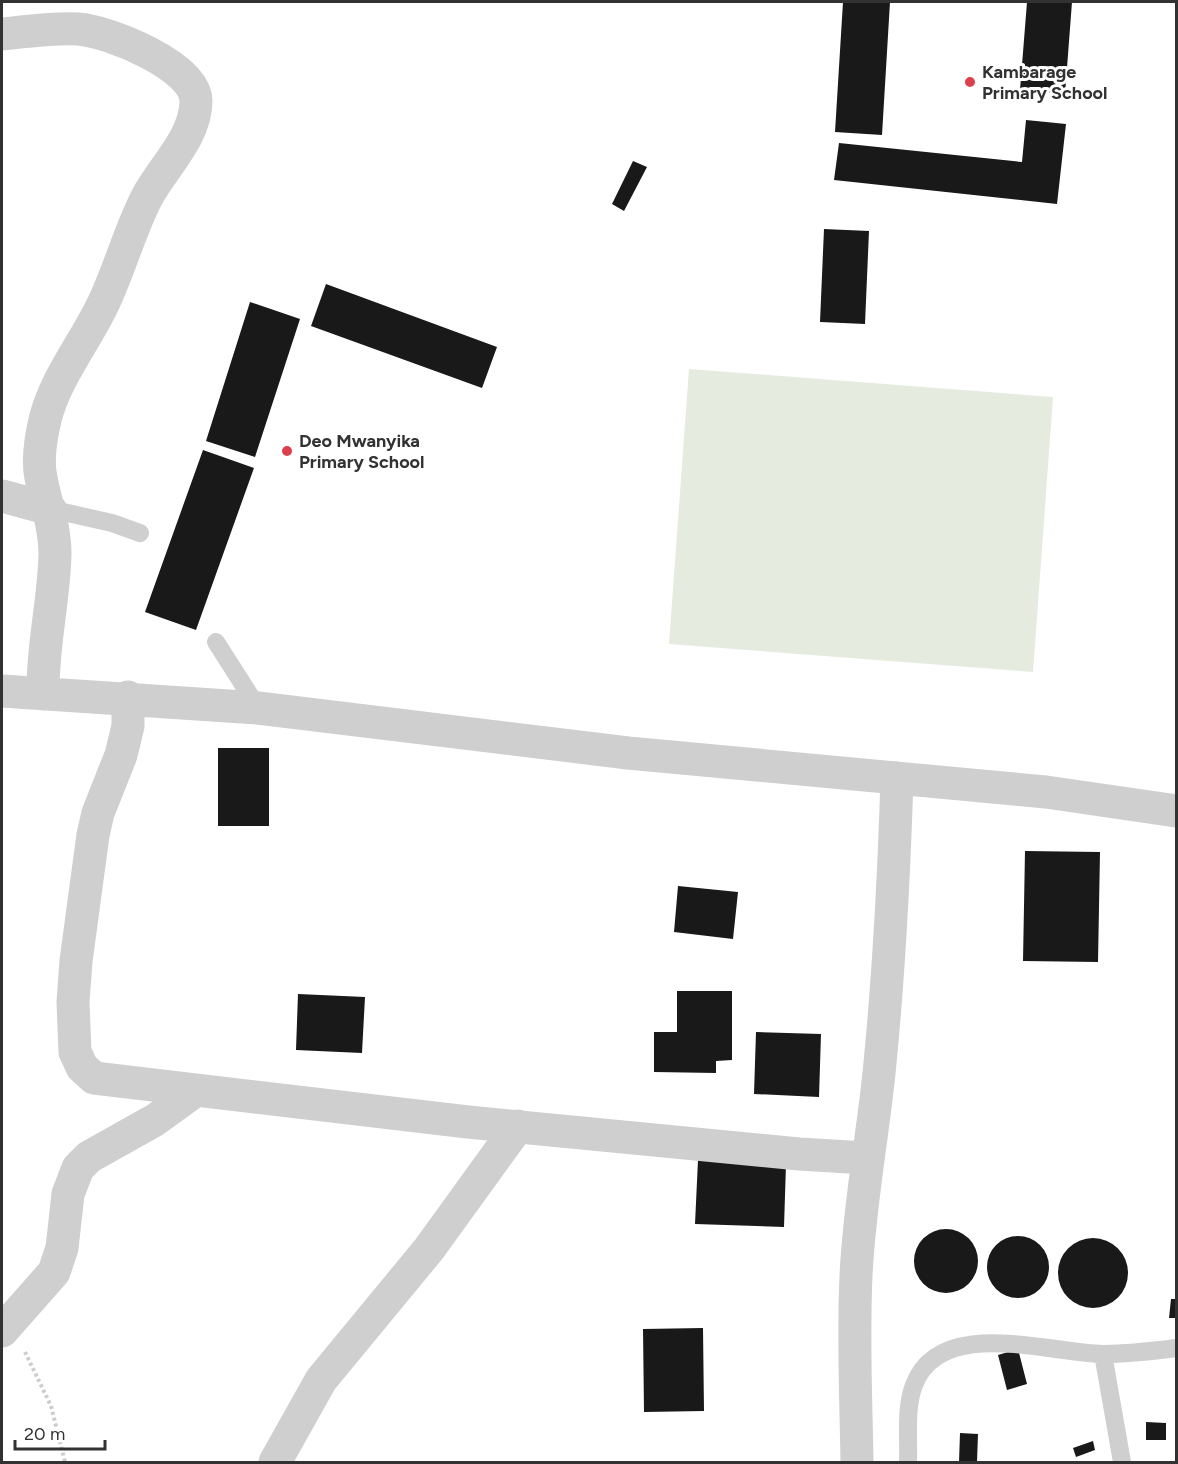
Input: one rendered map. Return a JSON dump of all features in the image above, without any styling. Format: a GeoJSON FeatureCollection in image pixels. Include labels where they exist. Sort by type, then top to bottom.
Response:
{"type":"FeatureCollection","features":[{"type":"Feature","properties":{"kind":"street"},"geometry":{"type":"LineString","coordinates":[[2,34],[51,29],[98,32],[146,52],[178,71],[188,79],[196,99],[190,130],[147,199],[104,303],[50,404],[39,460],[40,478],[50,509],[55,552],[45,647],[43,694]]}},
{"type":"Feature","properties":{"kind":"street"},"geometry":{"type":"LineString","coordinates":[[2,496],[50,509]]}},
{"type":"Feature","properties":{"kind":"street"},"geometry":{"type":"LineString","coordinates":[[2,691],[128,697],[258,708],[628,753],[1046,792],[1176,811]]}},
{"type":"Feature","properties":{"kind":"street"},"geometry":{"type":"LineString","coordinates":[[128,697],[128,726],[121,755],[98,813],[86,877],[73,1002],[75,1052],[82,1067],[98,1079],[518,1125],[800,1154],[866,1158]]}},
{"type":"Feature","properties":{"kind":"street"},"geometry":{"type":"LineString","coordinates":[[856,1462],[853,1357],[856,1275],[866,1158],[877,1088],[888,989],[897,778]]}},
{"type":"Feature","properties":{"kind":"street"},"geometry":{"type":"LineString","coordinates":[[11,1338],[54,1272],[62,1248],[68,1194],[78,1168],[89,1157],[155,1120],[195,1091]]}},
{"type":"Feature","properties":{"kind":"street"},"geometry":{"type":"LineString","coordinates":[[287,1454],[321,1380],[429,1249],[518,1125]]}},
{"type":"Feature","properties":{"kind":"lane"},"geometry":{"type":"LineString","coordinates":[[50,509],[112,523],[140,533]]}},
{"type":"Feature","properties":{"kind":"lane"},"geometry":{"type":"LineString","coordinates":[[216,642],[258,708]]}},
{"type":"Feature","properties":{"kind":"lane"},"geometry":{"type":"LineString","coordinates":[[908,1462],[910,1401],[914,1385],[930,1359],[937,1354],[956,1347],[999,1344],[1103,1354],[1176,1348]]}},
{"type":"Feature","properties":{"kind":"lane"},"geometry":{"type":"LineString","coordinates":[[1103,1354],[1122,1462]]}},
{"type":"Feature","properties":{"kind":"path"},"geometry":{"type":"LineString","coordinates":[[11,1338],[34,1367],[51,1406],[65,1462]]}},
{"type":"Feature","properties":{"kind":"shaded area"},"geometry":{"type":"Polygon","coordinates":[[[689,369],[1053,397],[1033,672],[669,644],[689,369]]]}},
{"type":"Feature","properties":{"kind":"building"},"geometry":{"type":"Polygon","coordinates":[[[843,2],[890,2],[882,135],[835,132],[843,2]]]}},
{"type":"Feature","properties":{"kind":"building"},"geometry":{"type":"Polygon","coordinates":[[[1027,2],[1072,2],[1065,94],[1020,90],[1027,2]]]}},
{"type":"Feature","properties":{"kind":"building"},"geometry":{"type":"Polygon","coordinates":[[[1026,120],[1066,124],[1057,204],[834,180],[839,143],[1022,162],[1026,120]]]}},
{"type":"Feature","properties":{"kind":"building"},"geometry":{"type":"Polygon","coordinates":[[[633,161],[647,167],[624,211],[612,204],[633,161]]]}},
{"type":"Feature","properties":{"kind":"building"},"geometry":{"type":"Polygon","coordinates":[[[824,229],[869,231],[865,324],[820,322],[824,229]]]}},
{"type":"Feature","properties":{"kind":"building"},"geometry":{"type":"Polygon","coordinates":[[[326,284],[497,347],[482,388],[311,326],[326,284]]]}},
{"type":"Feature","properties":{"kind":"building"},"geometry":{"type":"Polygon","coordinates":[[[250,302],[300,319],[255,457],[206,441],[250,302]]]}},
{"type":"Feature","properties":{"kind":"building"},"geometry":{"type":"Polygon","coordinates":[[[203,450],[254,468],[196,630],[145,612],[203,450]]]}},
{"type":"Feature","properties":{"kind":"building"},"geometry":{"type":"Polygon","coordinates":[[[218,748],[269,748],[269,826],[218,826],[218,748]]]}},
{"type":"Feature","properties":{"kind":"building"},"geometry":{"type":"Polygon","coordinates":[[[1025,851],[1100,852],[1098,962],[1023,961],[1025,851]]]}},
{"type":"Feature","properties":{"kind":"building"},"geometry":{"type":"Polygon","coordinates":[[[678,886],[738,892],[733,939],[674,932],[678,886]]]}},
{"type":"Feature","properties":{"kind":"building"},"geometry":{"type":"Polygon","coordinates":[[[677,991],[732,991],[732,1060],[716,1061],[716,1073],[654,1072],[654,1032],[677,1032],[677,991]]]}},
{"type":"Feature","properties":{"kind":"building"},"geometry":{"type":"Polygon","coordinates":[[[298,994],[365,997],[362,1053],[296,1050],[298,994]]]}},
{"type":"Feature","properties":{"kind":"building"},"geometry":{"type":"Polygon","coordinates":[[[756,1032],[821,1034],[819,1097],[754,1094],[756,1032]]]}},
{"type":"Feature","properties":{"kind":"building"},"geometry":{"type":"Polygon","coordinates":[[[698,1160],[786,1164],[784,1227],[695,1224],[698,1160]]]}},
{"type":"Feature","properties":{"kind":"building"},"geometry":{"type":"Polygon","coordinates":[[[946,1229],[964,1234],[969,1238],[973,1243],[978,1261],[973,1279],[969,1284],[964,1288],[946,1293],[928,1288],[923,1284],[919,1279],[914,1261],[919,1243],[923,1238],[928,1234],[946,1229]]]}},
{"type":"Feature","properties":{"kind":"building"},"geometry":{"type":"Polygon","coordinates":[[[1012,1236],[1024,1236],[1040,1245],[1047,1255],[1049,1267],[1047,1279],[1040,1289],[1024,1298],[1012,1298],[1001,1293],[992,1284],[987,1273],[987,1261],[992,1250],[1001,1241],[1012,1236]]]}},
{"type":"Feature","properties":{"kind":"building"},"geometry":{"type":"Polygon","coordinates":[[[1100,1238],[1113,1244],[1122,1253],[1126,1259],[1128,1273],[1126,1287],[1118,1298],[1107,1306],[1086,1308],[1068,1298],[1060,1287],[1058,1266],[1068,1248],[1079,1240],[1100,1238]]]}},
{"type":"Feature","properties":{"kind":"building"},"geometry":{"type":"Polygon","coordinates":[[[1171,1299],[1176,1299],[1176,1318],[1169,1318],[1171,1299]]]}},
{"type":"Feature","properties":{"kind":"building"},"geometry":{"type":"Polygon","coordinates":[[[703,1328],[704,1411],[644,1412],[643,1329],[703,1328]]]}},
{"type":"Feature","properties":{"kind":"building"},"geometry":{"type":"Polygon","coordinates":[[[1018,1349],[1027,1384],[1007,1390],[998,1355],[1018,1349]]]}},
{"type":"Feature","properties":{"kind":"building"},"geometry":{"type":"Polygon","coordinates":[[[1146,1422],[1166,1423],[1166,1440],[1146,1440],[1146,1422]]]}},
{"type":"Feature","properties":{"kind":"building"},"geometry":{"type":"Polygon","coordinates":[[[960,1433],[978,1434],[977,1462],[959,1462],[960,1433]]]}},
{"type":"Feature","properties":{"kind":"building"},"geometry":{"type":"Polygon","coordinates":[[[1093,1441],[1095,1450],[1076,1457],[1073,1448],[1093,1441]]]}},
{"type":"Feature","properties":{"kind":"place","name":"Kambarage Primary School"},"geometry":{"type":"Point","coordinates":[970,82]}},
{"type":"Feature","properties":{"kind":"place","name":"Deo Mwanyika Primary School"},"geometry":{"type":"Point","coordinates":[287,451]}}]}
